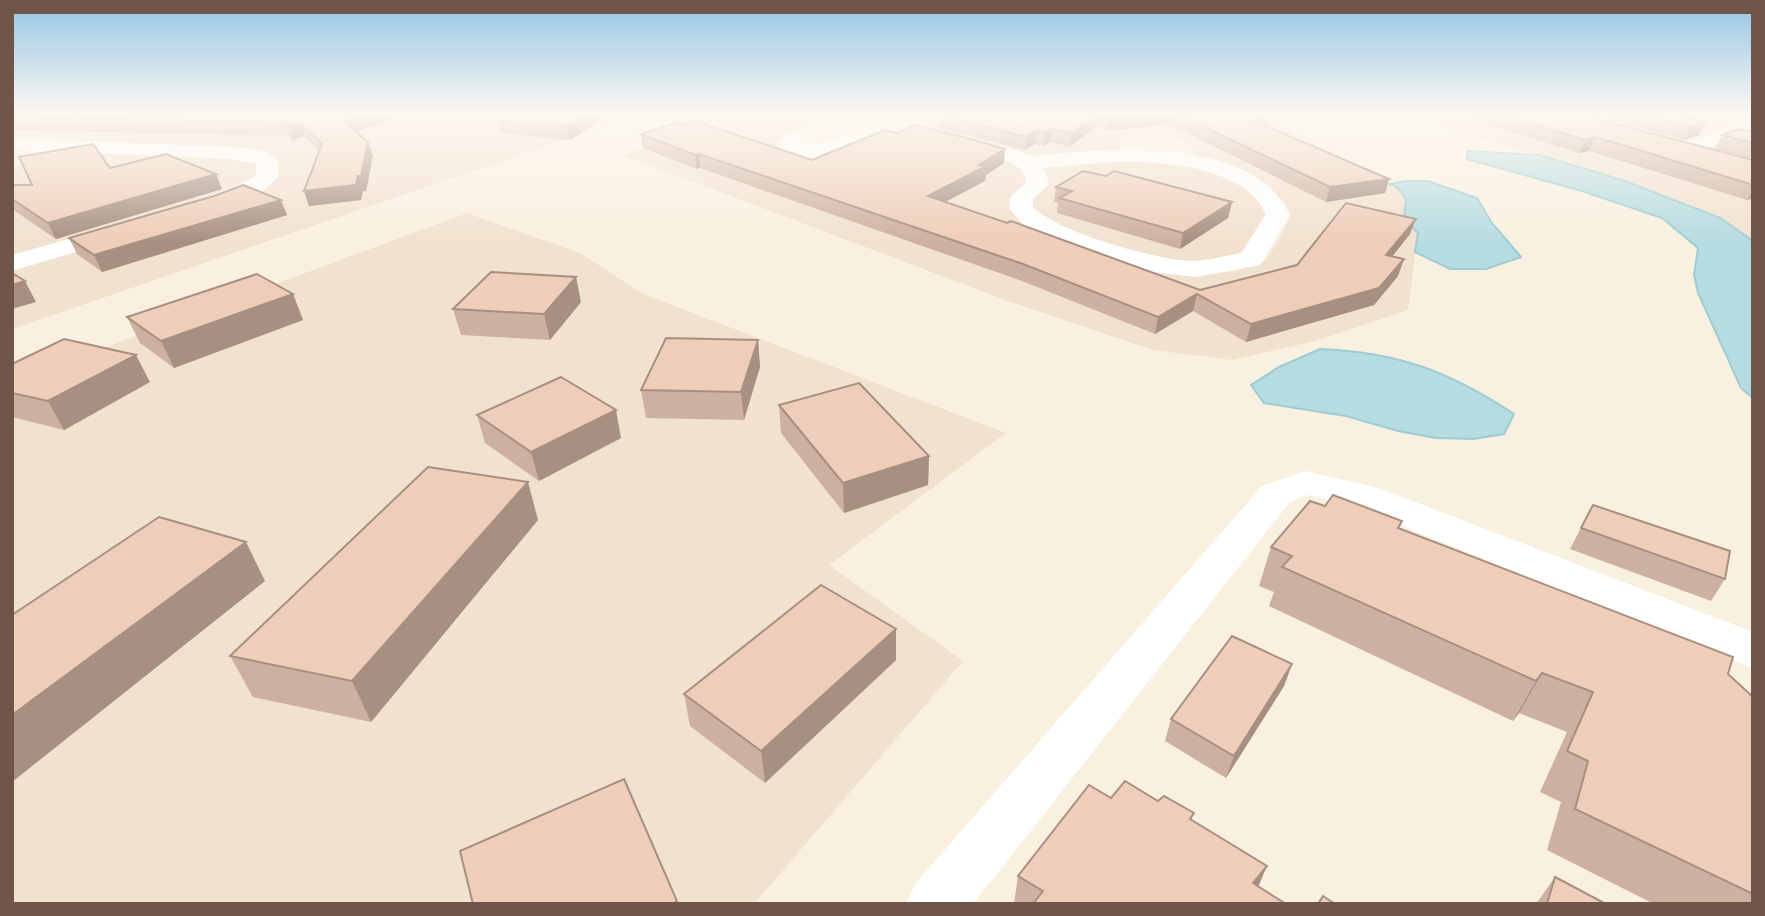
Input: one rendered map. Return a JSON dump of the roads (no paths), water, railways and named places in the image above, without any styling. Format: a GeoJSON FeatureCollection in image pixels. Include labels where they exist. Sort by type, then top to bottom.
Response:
{"type":"FeatureCollection","features":[{"type":"Feature","properties":{"kind":"street"},"geometry":{"type":"LineString","coordinates":[[12,164],[29,157]]}},
{"type":"Feature","properties":{"kind":"street"},"geometry":{"type":"LineString","coordinates":[[186,212],[254,187],[267,177],[267,162],[256,157]]}},
{"type":"Feature","properties":{"kind":"street"},"geometry":{"type":"LineString","coordinates":[[1014,157],[1028,163],[1037,172],[1038,184],[1022,197],[1021,208],[1033,221],[1048,229],[1153,264],[1195,269],[1251,259],[1278,215],[1273,201],[1230,173],[1183,159],[1158,157]]}},
{"type":"Feature","properties":{"kind":"street"},"geometry":{"type":"LineString","coordinates":[[1028,163],[1097,157]]}},
{"type":"Feature","properties":{"kind":"street"},"geometry":{"type":"LineString","coordinates":[[1709,157],[1718,159]]}},
{"type":"Feature","properties":{"kind":"street"},"geometry":{"type":"LineString","coordinates":[[12,264],[146,224]]}},
{"type":"Feature","properties":{"kind":"street"},"geometry":{"type":"LineString","coordinates":[[936,904],[1276,494],[1305,483],[1365,497],[1753,651]]}},
{"type":"Feature","properties":{"kind":"water"},"geometry":{"type":"Polygon","coordinates":[[[1467,157],[1545,157],[1625,181],[1720,218],[1753,241],[1753,398],[1741,388],[1698,293],[1694,275],[1698,248],[1662,218],[1582,191],[1467,159],[1467,157]]]}},
{"type":"Feature","properties":{"kind":"water"},"geometry":{"type":"Polygon","coordinates":[[[1428,181],[1477,198],[1492,223],[1521,257],[1486,269],[1450,269],[1415,252],[1418,233],[1404,218],[1406,199],[1398,188],[1390,184],[1428,181]]]}},
{"type":"Feature","properties":{"kind":"water"},"geometry":{"type":"Polygon","coordinates":[[[1320,349],[1374,354],[1422,366],[1467,386],[1514,414],[1504,434],[1473,439],[1436,438],[1398,431],[1346,416],[1264,403],[1251,385],[1279,367],[1320,349]]]}}]}
